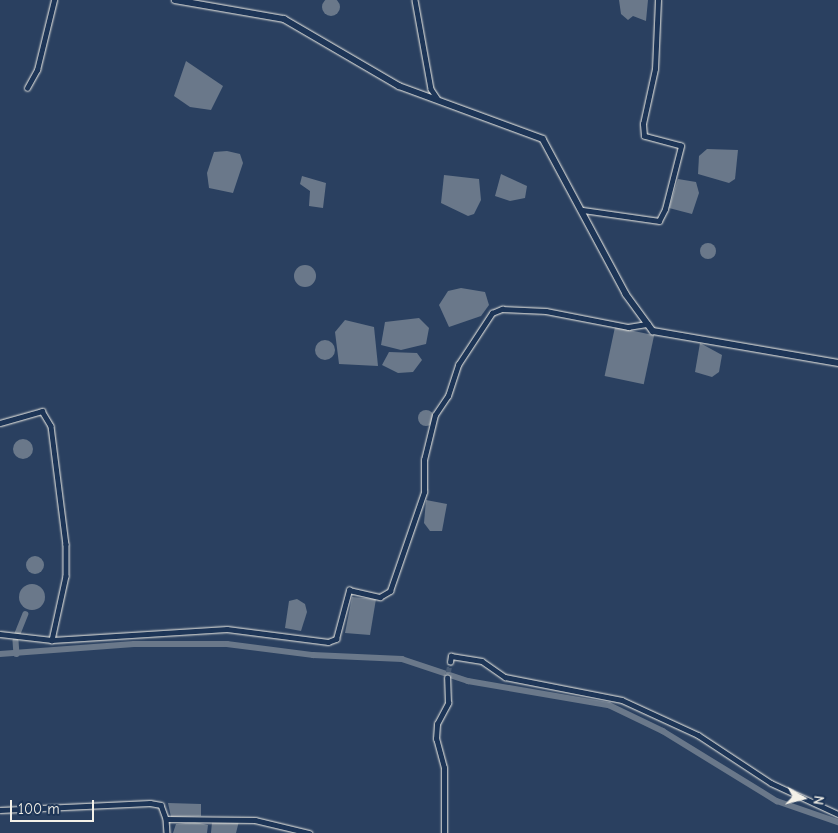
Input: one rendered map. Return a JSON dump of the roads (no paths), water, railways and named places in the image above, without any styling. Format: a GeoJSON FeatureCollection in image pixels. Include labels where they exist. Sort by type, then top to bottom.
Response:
{"type":"FeatureCollection","features":[{"type":"Feature","properties":{"kind":"street"},"geometry":{"type":"LineString","coordinates":[[27,88],[38,70],[54,0]]}},
{"type":"Feature","properties":{"kind":"street"},"geometry":{"type":"LineString","coordinates":[[175,0],[284,19],[365,69],[543,139],[583,210],[626,294],[653,331],[838,363]]}},
{"type":"Feature","properties":{"kind":"street"},"geometry":{"type":"LineString","coordinates":[[416,0],[429,80],[437,98]]}},
{"type":"Feature","properties":{"kind":"street"},"geometry":{"type":"LineString","coordinates":[[583,210],[659,221],[665,209],[681,146],[644,136],[643,124],[655,69],[658,0]]}},
{"type":"Feature","properties":{"kind":"street"},"geometry":{"type":"LineString","coordinates":[[0,634],[52,640],[227,629],[328,642],[336,639],[349,590],[380,597],[390,591],[424,492],[424,460],[435,415],[448,396],[458,365],[492,313],[502,308],[546,311],[628,327],[648,324]]}},
{"type":"Feature","properties":{"kind":"street"},"geometry":{"type":"LineString","coordinates":[[0,424],[42,411],[52,426],[66,544],[66,576],[52,640]]}},
{"type":"Feature","properties":{"kind":"street"},"geometry":{"type":"LineString","coordinates":[[450,662],[451,656],[482,661],[504,677],[622,700],[698,735],[771,783],[838,814]]}},
{"type":"Feature","properties":{"kind":"street"},"geometry":{"type":"LineString","coordinates":[[444,833],[444,768],[436,739],[437,724],[448,703],[447,678]]}},
{"type":"Feature","properties":{"kind":"street"},"geometry":{"type":"LineString","coordinates":[[0,810],[150,803],[161,805],[166,819],[167,833]]}},
{"type":"Feature","properties":{"kind":"street"},"geometry":{"type":"LineString","coordinates":[[166,819],[255,820],[309,833]]}},
{"type":"Feature","properties":{"kind":"water"},"geometry":{"type":"Polygon","coordinates":[[[331,-2],[337,1],[340,7],[337,13],[331,16],[325,13],[322,7],[325,1],[331,-2]]]}},
{"type":"Feature","properties":{"kind":"water"},"geometry":{"type":"Polygon","coordinates":[[[619,0],[648,0],[646,21],[633,16],[628,20],[621,14],[619,0]]]}},
{"type":"Feature","properties":{"kind":"water"},"geometry":{"type":"Polygon","coordinates":[[[186,61],[223,86],[211,110],[190,107],[174,96],[186,61]]]}},
{"type":"Feature","properties":{"kind":"water"},"geometry":{"type":"Polygon","coordinates":[[[707,149],[738,150],[735,179],[729,183],[698,174],[699,156],[707,149]]]}},
{"type":"Feature","properties":{"kind":"water"},"geometry":{"type":"Polygon","coordinates":[[[227,151],[240,154],[243,163],[233,193],[209,188],[207,173],[214,152],[227,151]]]}},
{"type":"Feature","properties":{"kind":"water"},"geometry":{"type":"Polygon","coordinates":[[[501,174],[527,186],[525,198],[510,201],[495,196],[501,174]]]}},
{"type":"Feature","properties":{"kind":"water"},"geometry":{"type":"Polygon","coordinates":[[[444,175],[479,179],[481,200],[474,214],[468,216],[441,203],[444,175]]]}},
{"type":"Feature","properties":{"kind":"water"},"geometry":{"type":"Polygon","coordinates":[[[302,176],[326,183],[323,208],[309,206],[310,191],[300,184],[302,176]]]}},
{"type":"Feature","properties":{"kind":"water"},"geometry":{"type":"Polygon","coordinates":[[[678,179],[696,182],[699,193],[692,214],[669,208],[678,179]]]}},
{"type":"Feature","properties":{"kind":"water"},"geometry":{"type":"Polygon","coordinates":[[[705,243],[711,243],[716,248],[714,257],[705,259],[700,254],[700,248],[705,243]]]}},
{"type":"Feature","properties":{"kind":"water"},"geometry":{"type":"Polygon","coordinates":[[[305,265],[313,268],[316,276],[313,284],[305,287],[297,284],[294,276],[297,268],[305,265]]]}},
{"type":"Feature","properties":{"kind":"water"},"geometry":{"type":"Polygon","coordinates":[[[461,288],[485,292],[489,305],[481,316],[449,327],[439,305],[448,291],[461,288]]]}},
{"type":"Feature","properties":{"kind":"water"},"geometry":{"type":"Polygon","coordinates":[[[419,318],[429,328],[426,344],[401,350],[381,345],[385,322],[419,318]]]}},
{"type":"Feature","properties":{"kind":"water"},"geometry":{"type":"Polygon","coordinates":[[[345,320],[374,327],[378,366],[339,364],[335,332],[345,320]]]}},
{"type":"Feature","properties":{"kind":"water"},"geometry":{"type":"Polygon","coordinates":[[[615,327],[654,335],[644,384],[605,376],[615,327]]]}},
{"type":"Feature","properties":{"kind":"water"},"geometry":{"type":"Polygon","coordinates":[[[325,340],[332,343],[335,350],[332,357],[325,360],[318,357],[315,350],[318,343],[325,340]]]}},
{"type":"Feature","properties":{"kind":"water"},"geometry":{"type":"Polygon","coordinates":[[[700,343],[722,355],[719,372],[712,377],[695,372],[700,343]]]}},
{"type":"Feature","properties":{"kind":"water"},"geometry":{"type":"Polygon","coordinates":[[[389,352],[417,353],[422,360],[413,372],[398,373],[382,365],[389,352]]]}},
{"type":"Feature","properties":{"kind":"water"},"geometry":{"type":"Polygon","coordinates":[[[426,410],[432,412],[434,418],[432,424],[426,426],[420,424],[418,418],[420,412],[426,410]]]}},
{"type":"Feature","properties":{"kind":"water"},"geometry":{"type":"Polygon","coordinates":[[[23,439],[30,442],[33,449],[30,456],[23,459],[16,456],[13,449],[16,442],[23,439]]]}},
{"type":"Feature","properties":{"kind":"water"},"geometry":{"type":"Polygon","coordinates":[[[426,500],[447,504],[442,531],[430,531],[424,523],[426,500]]]}},
{"type":"Feature","properties":{"kind":"water"},"geometry":{"type":"Polygon","coordinates":[[[35,556],[41,559],[44,565],[41,571],[35,574],[29,571],[26,565],[29,559],[35,556]]]}},
{"type":"Feature","properties":{"kind":"water"},"geometry":{"type":"Polygon","coordinates":[[[32,584],[41,588],[45,597],[41,606],[32,610],[23,606],[19,597],[23,588],[32,584]]]}},
{"type":"Feature","properties":{"kind":"water"},"geometry":{"type":"Polygon","coordinates":[[[352,597],[376,599],[370,635],[345,633],[352,597]]]}},
{"type":"Feature","properties":{"kind":"water"},"geometry":{"type":"Polygon","coordinates":[[[297,599],[305,604],[307,612],[301,631],[285,628],[289,601],[297,599]]]}},
{"type":"Feature","properties":{"kind":"water"},"geometry":{"type":"Polygon","coordinates":[[[168,803],[201,804],[201,816],[171,817],[168,803]]]}},
{"type":"Feature","properties":{"kind":"water"},"geometry":{"type":"Polygon","coordinates":[[[239,821],[236,833],[211,833],[212,822],[239,821]]]}},
{"type":"Feature","properties":{"kind":"water"},"geometry":{"type":"Polygon","coordinates":[[[195,822],[208,825],[207,833],[173,833],[176,824],[195,822]]]}},
{"type":"Feature","properties":{"kind":"waterway"},"geometry":{"type":"LineString","coordinates":[[17,635],[25,615]]}},
{"type":"Feature","properties":{"kind":"waterway"},"geometry":{"type":"LineString","coordinates":[[16,641],[17,654]]}},
{"type":"Feature","properties":{"kind":"waterway"},"geometry":{"type":"LineString","coordinates":[[0,654],[134,644],[227,644],[313,655],[402,659],[468,681],[609,705],[663,731],[777,801],[838,822]]}},
{"type":"Feature","properties":{"kind":"tunnel"},"geometry":{"type":"LineString","coordinates":[[447,678],[450,662]]}}]}
